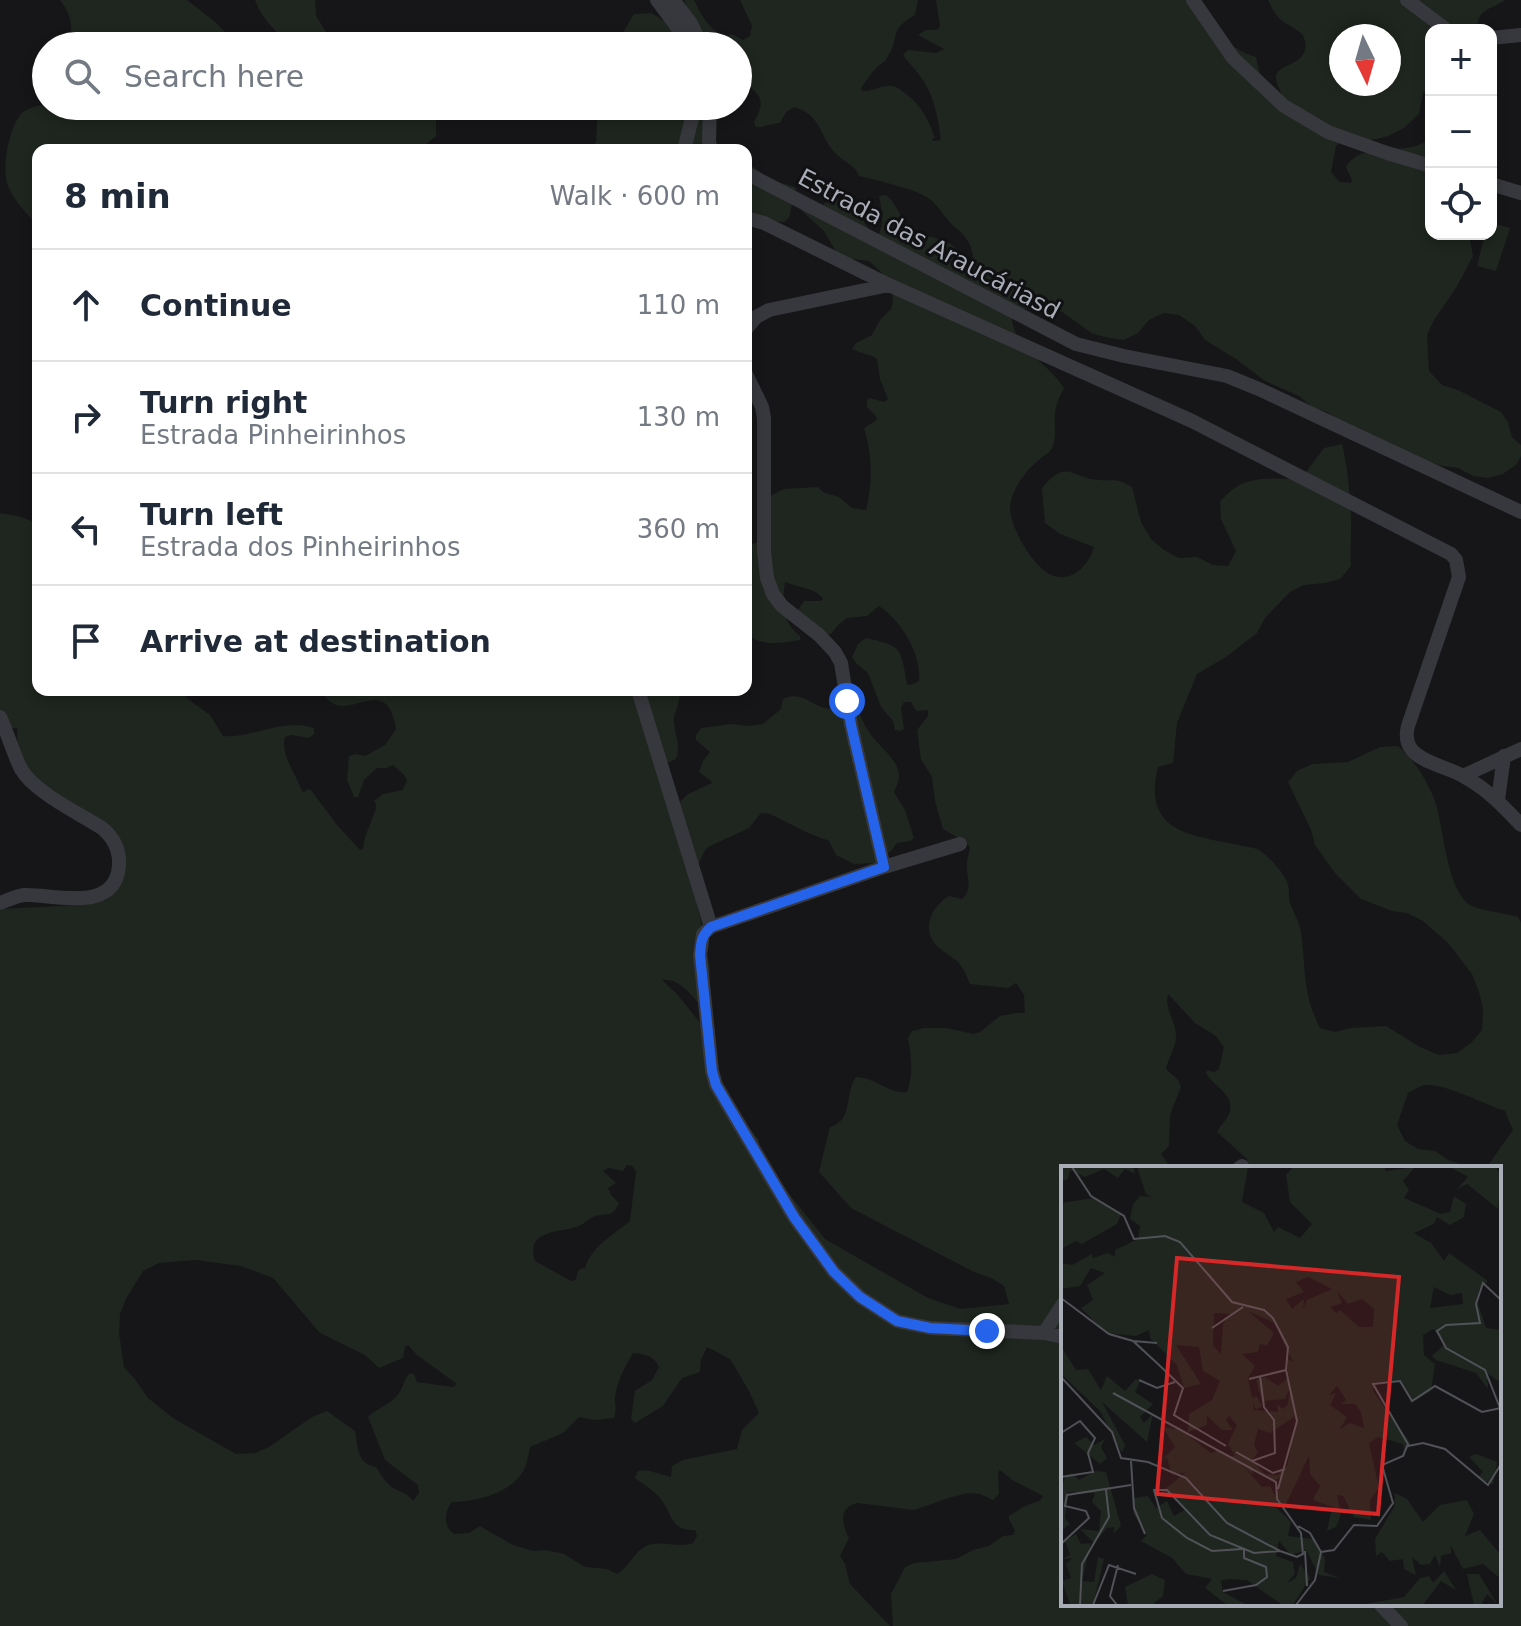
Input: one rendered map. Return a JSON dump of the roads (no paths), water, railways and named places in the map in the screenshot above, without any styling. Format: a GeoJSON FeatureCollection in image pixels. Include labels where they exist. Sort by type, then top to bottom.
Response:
{"type":"FeatureCollection","features":[{"type":"Feature","properties":{"kind":"street"},"geometry":{"type":"LineString","coordinates":[[657,0],[680,32]]}},
{"type":"Feature","properties":{"kind":"street"},"geometry":{"type":"LineString","coordinates":[[673,0],[695,32]]}},
{"type":"Feature","properties":{"kind":"street"},"geometry":{"type":"LineString","coordinates":[[1193,0],[1233,58],[1284,106],[1328,132],[1425,164]]}},
{"type":"Feature","properties":{"kind":"street"},"geometry":{"type":"LineString","coordinates":[[1407,0],[1439,24]]}},
{"type":"Feature","properties":{"kind":"street"},"geometry":{"type":"LineString","coordinates":[[1497,37],[1521,35]]}},
{"type":"Feature","properties":{"kind":"street"},"geometry":{"type":"LineString","coordinates":[[686,144],[692,120]]}},
{"type":"Feature","properties":{"kind":"street"},"geometry":{"type":"LineString","coordinates":[[710,120],[710,144]]}},
{"type":"Feature","properties":{"kind":"street","name":"Estrada das Araucáriasd"},"geometry":{"type":"LineString","coordinates":[[752,176],[1061,338],[1093,350],[1227,376],[1521,512]]}},
{"type":"Feature","properties":{"kind":"street"},"geometry":{"type":"LineString","coordinates":[[1497,186],[1521,193]]}},
{"type":"Feature","properties":{"kind":"street"},"geometry":{"type":"LineString","coordinates":[[752,220],[889,285],[1192,421],[1451,554],[1456,560],[1459,577],[1408,726],[1407,742],[1418,756],[1463,776],[1498,800],[1521,825]]}},
{"type":"Feature","properties":{"kind":"street"},"geometry":{"type":"LineString","coordinates":[[752,322],[769,310],[889,285]]}},
{"type":"Feature","properties":{"kind":"street"},"geometry":{"type":"LineString","coordinates":[[752,386],[764,418],[764,551],[767,578],[782,606],[819,635],[841,663],[851,725],[884,867]]}},
{"type":"Feature","properties":{"kind":"street"},"geometry":{"type":"LineString","coordinates":[[640,696],[711,927]]}},
{"type":"Feature","properties":{"kind":"street"},"geometry":{"type":"LineString","coordinates":[[0,717],[27,779],[102,828],[115,843],[120,858],[113,884],[103,893],[86,898],[24,895],[0,903]]}},
{"type":"Feature","properties":{"kind":"street"},"geometry":{"type":"LineString","coordinates":[[1463,776],[1521,749]]}},
{"type":"Feature","properties":{"kind":"street"},"geometry":{"type":"LineString","coordinates":[[1498,800],[1504,756]]}},
{"type":"Feature","properties":{"kind":"street"},"geometry":{"type":"LineString","coordinates":[[960,844],[711,927],[703,934],[700,955],[712,1071],[716,1085],[794,1217],[834,1272],[860,1297],[897,1321],[930,1328],[1044,1333],[1061,1337]]}},
{"type":"Feature","properties":{"kind":"street"},"geometry":{"type":"LineString","coordinates":[[1044,1333],[1061,1307]]}},
{"type":"Feature","properties":{"kind":"street"},"geometry":{"type":"LineString","coordinates":[[1382,1606],[1401,1626]]}}]}
